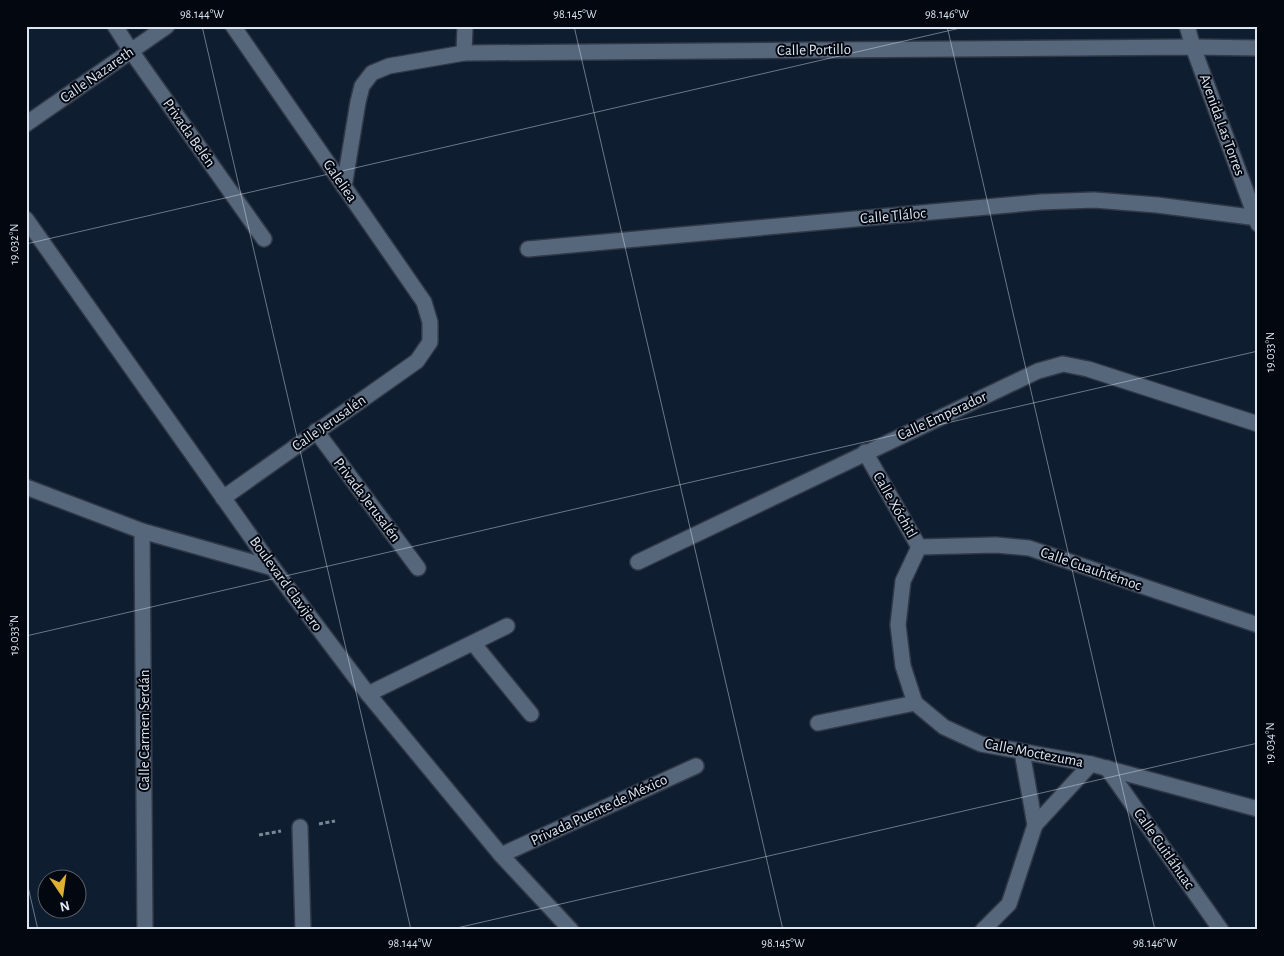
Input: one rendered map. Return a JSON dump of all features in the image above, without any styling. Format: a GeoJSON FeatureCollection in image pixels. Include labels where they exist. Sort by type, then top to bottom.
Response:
{"type":"FeatureCollection","features":[{"type":"Feature","properties":{"kind":"street","name":"Privada Belén"},"geometry":{"type":"LineString","coordinates":[[115,26],[264,239]]}},
{"type":"Feature","properties":{"kind":"street","name":"Calle Nazareth"},"geometry":{"type":"LineString","coordinates":[[26,124],[167,26]]}},
{"type":"Feature","properties":{"kind":"street","name":"Galeliea"},"geometry":{"type":"LineString","coordinates":[[233,26],[424,302],[430,322],[430,342]]}},
{"type":"Feature","properties":{"kind":"street"},"geometry":{"type":"LineString","coordinates":[[464,53],[465,26]]}},
{"type":"Feature","properties":{"kind":"street","name":"Avenida Las Torres"},"geometry":{"type":"LineString","coordinates":[[1187,26],[1257,220]]}},
{"type":"Feature","properties":{"kind":"street","name":"Calle Portillo"},"geometry":{"type":"LineString","coordinates":[[344,187],[358,102],[362,86],[372,73],[389,66],[464,53],[1258,48]]}},
{"type":"Feature","properties":{"kind":"street","name":"Calle Tláloc"},"geometry":{"type":"LineString","coordinates":[[528,249],[1050,202],[1094,200],[1157,204],[1257,220]]}},
{"type":"Feature","properties":{"kind":"street","name":"Boulevard Clavijero"},"geometry":{"type":"LineString","coordinates":[[26,219],[273,568],[368,694],[501,855],[571,930]]}},
{"type":"Feature","properties":{"kind":"street","name":"Calle Jerusalén"},"geometry":{"type":"LineString","coordinates":[[223,498],[417,361],[430,342]]}},
{"type":"Feature","properties":{"kind":"street","name":"Calle Emperador"},"geometry":{"type":"LineString","coordinates":[[638,562],[1038,371],[1063,364],[1088,369],[1258,424]]}},
{"type":"Feature","properties":{"kind":"street","name":"Privada Jerusalén"},"geometry":{"type":"LineString","coordinates":[[316,431],[418,568]]}},
{"type":"Feature","properties":{"kind":"street","name":"Calle Xóchitl"},"geometry":{"type":"LineString","coordinates":[[865,452],[919,547],[903,581],[898,625],[903,666],[915,703]]}},
{"type":"Feature","properties":{"kind":"street"},"geometry":{"type":"LineString","coordinates":[[26,488],[142,531],[273,568]]}},
{"type":"Feature","properties":{"kind":"street","name":"Calle Carmen Serdán"},"geometry":{"type":"LineString","coordinates":[[142,531],[145,930]]}},
{"type":"Feature","properties":{"kind":"street","name":"Calle Cuauhtémoc"},"geometry":{"type":"LineString","coordinates":[[919,547],[996,544],[1029,548],[1258,626]]}},
{"type":"Feature","properties":{"kind":"street"},"geometry":{"type":"LineString","coordinates":[[368,694],[507,626]]}},
{"type":"Feature","properties":{"kind":"street"},"geometry":{"type":"LineString","coordinates":[[473,643],[531,714]]}},
{"type":"Feature","properties":{"kind":"street"},"geometry":{"type":"LineString","coordinates":[[818,722],[915,703]]}},
{"type":"Feature","properties":{"kind":"street","name":"Calle Moctezuma"},"geometry":{"type":"LineString","coordinates":[[915,703],[944,727],[981,744],[1091,764],[1258,809]]}},
{"type":"Feature","properties":{"kind":"street"},"geometry":{"type":"LineString","coordinates":[[1022,752],[1036,825]]}},
{"type":"Feature","properties":{"kind":"street"},"geometry":{"type":"LineString","coordinates":[[983,930],[1009,904],[1036,825],[1091,764]]}},
{"type":"Feature","properties":{"kind":"street","name":"Privada Puente de México"},"geometry":{"type":"LineString","coordinates":[[501,855],[696,766]]}},
{"type":"Feature","properties":{"kind":"street","name":"Calle Cuitláhuac"},"geometry":{"type":"LineString","coordinates":[[1107,768],[1221,930]]}},
{"type":"Feature","properties":{"kind":"street"},"geometry":{"type":"LineString","coordinates":[[300,827],[303,930]]}}]}
